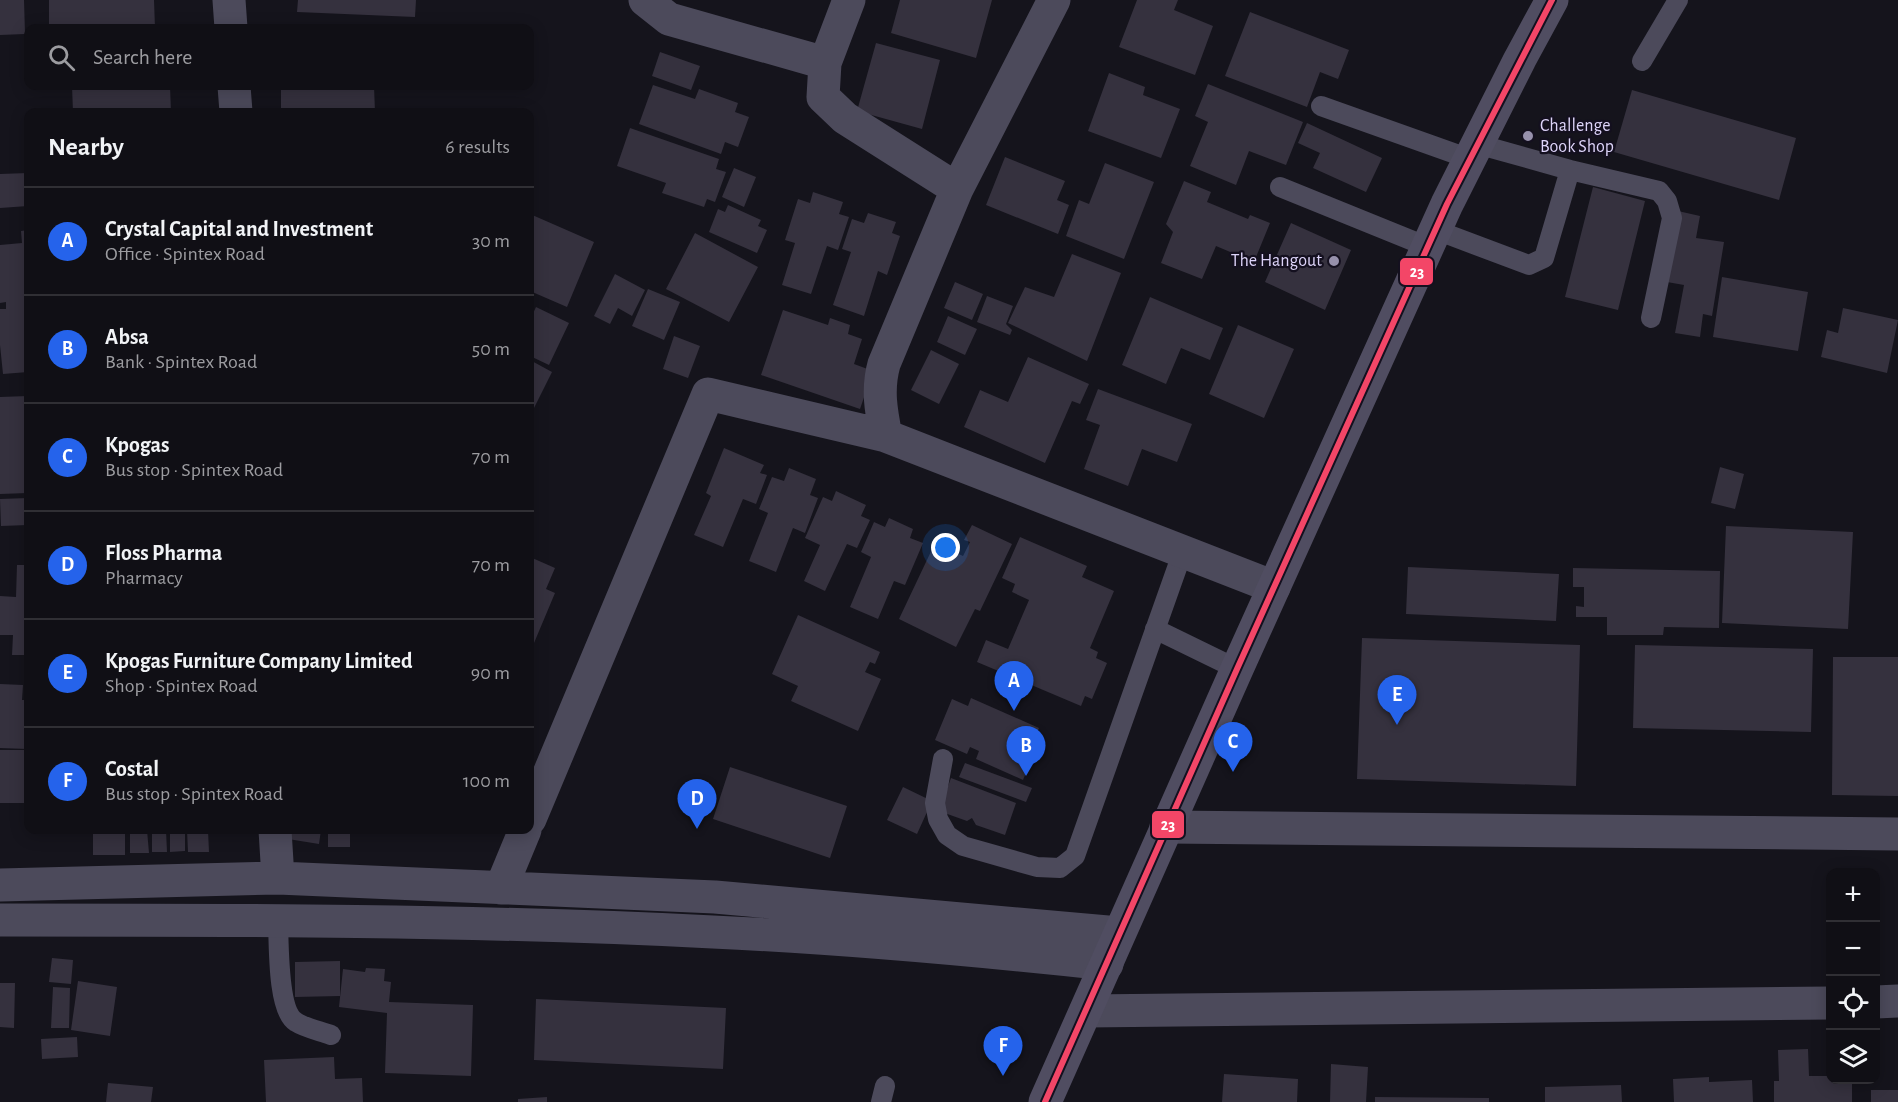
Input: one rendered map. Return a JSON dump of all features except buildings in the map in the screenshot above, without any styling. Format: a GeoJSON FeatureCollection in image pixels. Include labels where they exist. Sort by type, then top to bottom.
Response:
{"type":"FeatureCollection","features":[{"type":"Feature","properties":{"kind":"main road"},"geometry":{"type":"LineString","coordinates":[[1045,1102],[1274,586],[1432,238],[1543,2]]}},
{"type":"Feature","properties":{"kind":"street"},"geometry":{"type":"LineString","coordinates":[[230,0],[231,24]]}},
{"type":"Feature","properties":{"kind":"street"},"geometry":{"type":"LineString","coordinates":[[645,0],[669,19],[825,63]]}},
{"type":"Feature","properties":{"kind":"street"},"geometry":{"type":"LineString","coordinates":[[849,0],[825,63],[823,97],[845,118],[957,189]]}},
{"type":"Feature","properties":{"kind":"street"},"geometry":{"type":"LineString","coordinates":[[886,436],[880,407],[880,378],[884,364],[957,189],[1054,0]]}},
{"type":"Feature","properties":{"kind":"street"},"geometry":{"type":"LineString","coordinates":[[234,90],[236,108]]}},
{"type":"Feature","properties":{"kind":"street"},"geometry":{"type":"LineString","coordinates":[[534,809],[708,394],[886,436],[1274,586]]}},
{"type":"Feature","properties":{"kind":"street"},"geometry":{"type":"LineString","coordinates":[[1166,827],[1898,834]]}},
{"type":"Feature","properties":{"kind":"street"},"geometry":{"type":"LineString","coordinates":[[275,834],[278,878]]}},
{"type":"Feature","properties":{"kind":"street"},"geometry":{"type":"LineString","coordinates":[[501,888],[523,834]]}},
{"type":"Feature","properties":{"kind":"street"},"geometry":{"type":"LineString","coordinates":[[0,885],[278,878],[715,897],[1119,933]]}},
{"type":"Feature","properties":{"kind":"street"},"geometry":{"type":"LineString","coordinates":[[0,920],[470,923],[714,932],[950,948],[1107,964]]}},
{"type":"Feature","properties":{"kind":"street"},"geometry":{"type":"LineString","coordinates":[[1880,1002],[1898,1001]]}},
{"type":"Feature","properties":{"kind":"street"},"geometry":{"type":"LineString","coordinates":[[1086,1011],[1826,1002]]}},
{"type":"Feature","properties":{"kind":"lane"},"geometry":{"type":"LineString","coordinates":[[1642,61],[1678,0]]}},
{"type":"Feature","properties":{"kind":"lane"},"geometry":{"type":"LineString","coordinates":[[1321,106],[1474,151],[1659,191],[1667,201],[1672,218],[1651,318]]}},
{"type":"Feature","properties":{"kind":"lane"},"geometry":{"type":"LineString","coordinates":[[1280,187],[1432,238],[1529,265],[1544,258],[1570,170]]}},
{"type":"Feature","properties":{"kind":"lane"},"geometry":{"type":"LineString","coordinates":[[943,759],[935,803],[938,819],[947,835],[963,846],[1037,867],[1060,868],[1075,856],[1183,551]]}},
{"type":"Feature","properties":{"kind":"lane"},"geometry":{"type":"LineString","coordinates":[[1155,629],[1237,669]]}},
{"type":"Feature","properties":{"kind":"lane"},"geometry":{"type":"LineString","coordinates":[[278,920],[285,1008],[294,1022],[331,1035]]}},
{"type":"Feature","properties":{"kind":"transit line","name":"23"},"geometry":{"type":"LineString","coordinates":[[1045,1102],[1447,204],[1552,0]]}},
{"type":"Feature","properties":{"kind":"place","name":"Challenge Book Shop"},"geometry":{"type":"Point","coordinates":[1528,136]}},
{"type":"Feature","properties":{"kind":"place","name":"The Hangout"},"geometry":{"type":"Point","coordinates":[1334,261]}},
{"type":"Feature","properties":{"kind":"place","name":"Crystal Capital and Investment"},"geometry":{"type":"Point","coordinates":[1014,711]}},
{"type":"Feature","properties":{"kind":"place","name":"Kpogas Furniture Company Limited"},"geometry":{"type":"Point","coordinates":[1397,725]}},
{"type":"Feature","properties":{"kind":"place","name":"Kpogas"},"geometry":{"type":"Point","coordinates":[1233,772]}},
{"type":"Feature","properties":{"kind":"place","name":"Absa"},"geometry":{"type":"Point","coordinates":[1026,776]}},
{"type":"Feature","properties":{"kind":"place","name":"Floss Pharma"},"geometry":{"type":"Point","coordinates":[697,829]}},
{"type":"Feature","properties":{"kind":"place","name":"Costal"},"geometry":{"type":"Point","coordinates":[1003,1076]}}]}
